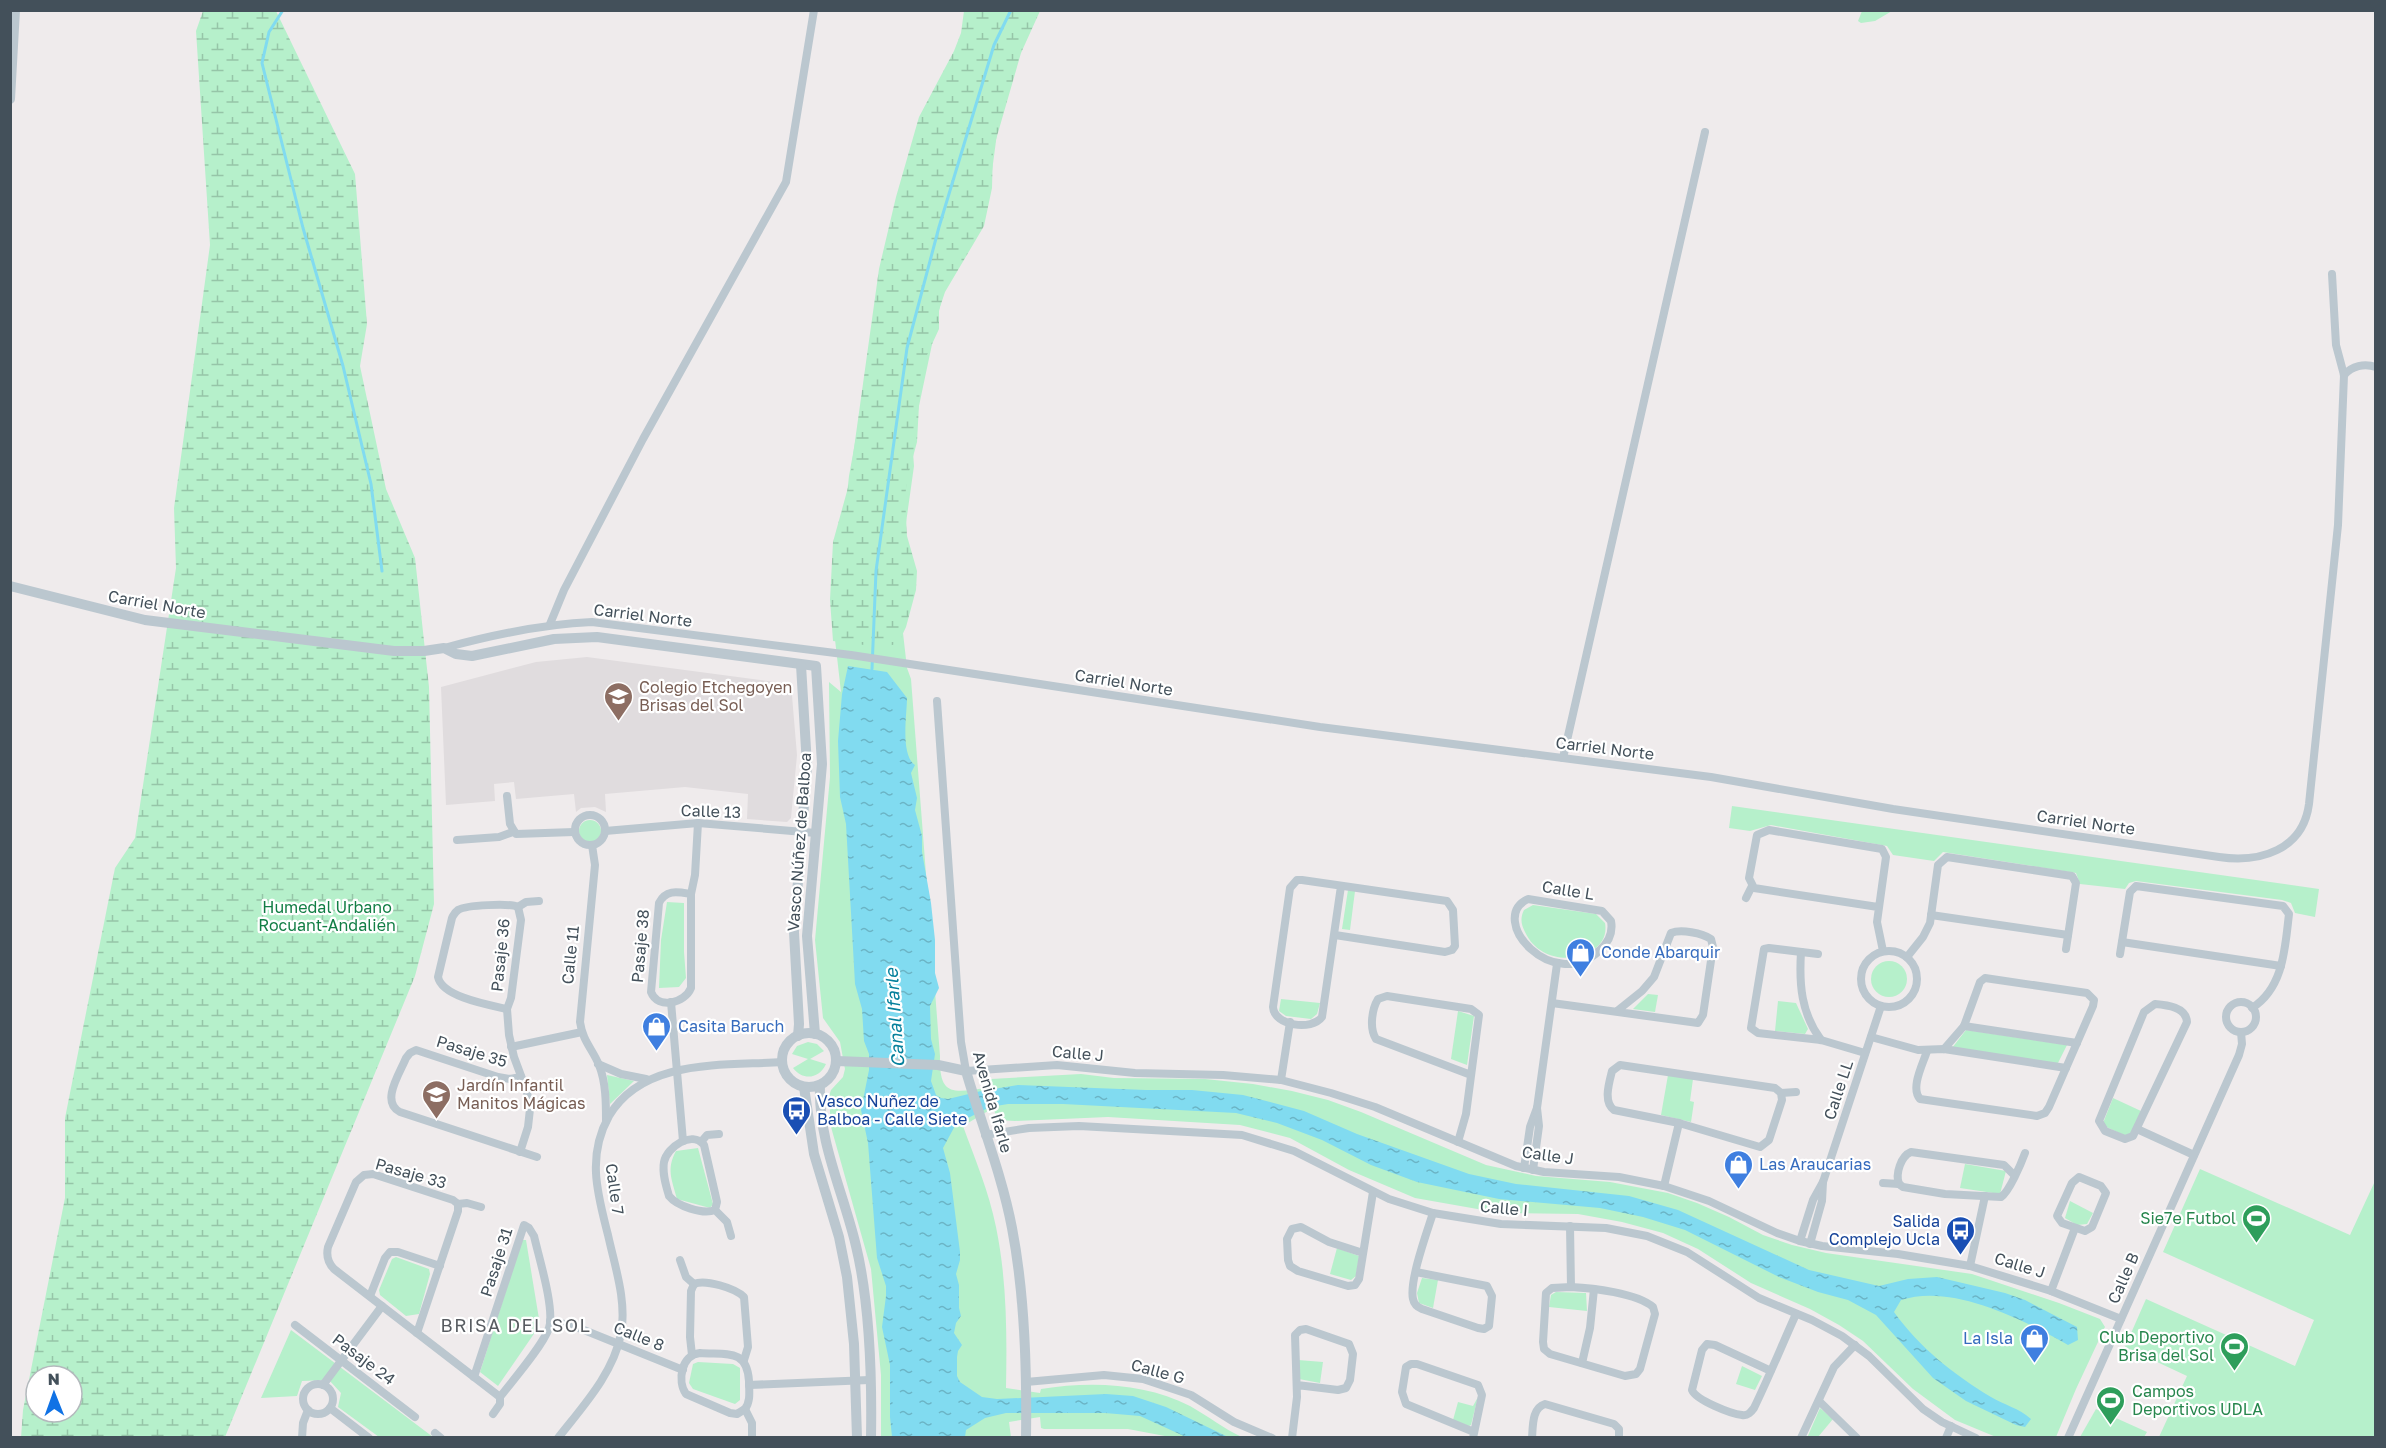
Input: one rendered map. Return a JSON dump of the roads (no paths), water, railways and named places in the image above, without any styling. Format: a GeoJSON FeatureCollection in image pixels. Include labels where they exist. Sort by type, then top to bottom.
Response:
{"type":"FeatureCollection","features":[{"type":"Feature","properties":{"kind":"street"},"geometry":{"type":"LineString","coordinates":[[10,99],[15,10]]}},
{"type":"Feature","properties":{"kind":"street"},"geometry":{"type":"LineString","coordinates":[[550,624],[564,590],[643,439],[786,182],[814,10]]}},
{"type":"Feature","properties":{"kind":"street"},"geometry":{"type":"LineString","coordinates":[[1563,758],[1706,132]]}},
{"type":"Feature","properties":{"kind":"street","name":"Carriel Norte"},"geometry":{"type":"LineString","coordinates":[[10,586],[111,612],[169,623],[394,651],[424,651],[550,624],[592,622],[851,655],[1320,727],[1711,777],[1893,809],[2228,858],[2253,858],[2293,840],[2301,831],[2306,820],[2309,804],[2338,525],[2344,375],[2336,345],[2332,274]]}},
{"type":"Feature","properties":{"kind":"street"},"geometry":{"type":"LineString","coordinates":[[2344,375],[2349,369],[2357,366],[2368,364],[2376,367]]}},
{"type":"Feature","properties":{"kind":"street","name":"Carriel Norte"},"geometry":{"type":"LineString","coordinates":[[444,648],[456,654],[472,656],[554,639],[597,637],[816,666]]}},
{"type":"Feature","properties":{"kind":"street","name":"Vasco Núñez de Balboa"},"geometry":{"type":"LineString","coordinates":[[814,651],[822,765],[807,936],[815,1034]]}},
{"type":"Feature","properties":{"kind":"street","name":"Vasco Núñez de Balboa"},"geometry":{"type":"LineString","coordinates":[[798,1036],[794,933],[807,754],[801,665]]}},
{"type":"Feature","properties":{"kind":"street","name":"Avenida Ifarle"},"geometry":{"type":"LineString","coordinates":[[937,701],[961,1042],[966,1071],[1006,1202],[1015,1246],[1026,1386],[1026,1437]]}},
{"type":"Feature","properties":{"kind":"street"},"geometry":{"type":"LineString","coordinates":[[507,796],[513,832],[519,835],[574,832]]}},
{"type":"Feature","properties":{"kind":"street"},"geometry":{"type":"LineString","coordinates":[[587,814],[600,818],[605,831],[600,842],[592,845],[580,842],[574,832],[579,819],[587,814]]}},
{"type":"Feature","properties":{"kind":"street"},"geometry":{"type":"LineString","coordinates":[[683,1141],[672,1002],[683,999],[691,988],[691,894],[695,875],[698,823]]}},
{"type":"Feature","properties":{"kind":"street","name":"Calle 13"},"geometry":{"type":"LineString","coordinates":[[605,831],[698,823],[816,832]]}},
{"type":"Feature","properties":{"kind":"street"},"geometry":{"type":"LineString","coordinates":[[1878,907],[1756,890],[1749,878],[1756,838],[1765,830],[1877,847],[1884,851],[1886,857],[1878,907],[1877,930],[1883,951]]}},
{"type":"Feature","properties":{"kind":"street"},"geometry":{"type":"LineString","coordinates":[[457,840],[499,837],[513,832]]}},
{"type":"Feature","properties":{"kind":"street","name":"Calle 11"},"geometry":{"type":"LineString","coordinates":[[592,845],[595,865],[579,1012],[582,1032],[588,1049],[598,1064],[604,1094],[606,1122]]}},
{"type":"Feature","properties":{"kind":"street"},"geometry":{"type":"LineString","coordinates":[[1907,957],[1923,937],[1931,915],[1937,868],[1944,858],[2067,874],[2073,878],[2076,884],[2066,949]]}},
{"type":"Feature","properties":{"kind":"street"},"geometry":{"type":"LineString","coordinates":[[1335,935],[1444,952],[1452,950],[1455,946],[1453,910],[1447,901],[1299,879],[1291,886],[1273,1010],[1279,1020],[1314,1024],[1322,1017],[1341,886]]}},
{"type":"Feature","properties":{"kind":"street"},"geometry":{"type":"LineString","coordinates":[[2120,954],[2130,892],[2139,885],[2285,907],[2289,914],[2281,966],[2268,994],[2252,1008]]}},
{"type":"Feature","properties":{"kind":"street"},"geometry":{"type":"LineString","coordinates":[[1746,898],[1752,886]]}},
{"type":"Feature","properties":{"kind":"street","name":"Pasaje 38"},"geometry":{"type":"LineString","coordinates":[[672,1002],[657,1000],[651,992],[659,903],[668,893],[691,894]]}},
{"type":"Feature","properties":{"kind":"street","name":"Calle L"},"geometry":{"type":"LineString","coordinates":[[1535,899],[1598,909],[1610,918],[1612,929],[1610,938],[1601,949],[1583,960],[1557,964],[1535,954],[1520,935],[1515,916],[1518,907],[1525,901],[1535,899]]}},
{"type":"Feature","properties":{"kind":"street","name":"Pasaje 36"},"geometry":{"type":"LineString","coordinates":[[518,907],[526,902],[540,901]]}},
{"type":"Feature","properties":{"kind":"street","name":"Pasaje 36"},"geometry":{"type":"LineString","coordinates":[[509,904],[518,907],[521,920],[511,998],[507,1009],[477,1001],[441,986],[438,977],[452,918],[456,912],[464,908],[509,904]]}},
{"type":"Feature","properties":{"kind":"street"},"geometry":{"type":"LineString","coordinates":[[1931,915],[2068,935]]}},
{"type":"Feature","properties":{"kind":"street"},"geometry":{"type":"LineString","coordinates":[[1552,1003],[1695,1023],[1700,1021],[1703,1015],[1713,944],[1711,939],[1678,931],[1671,933],[1654,977],[1642,991],[1617,1011]]}},
{"type":"Feature","properties":{"kind":"street"},"geometry":{"type":"LineString","coordinates":[[2122,942],[2281,966]]}},
{"type":"Feature","properties":{"kind":"street"},"geometry":{"type":"LineString","coordinates":[[1818,954],[1769,948],[1762,951],[1751,1028],[1758,1033],[1821,1040],[1865,1053]]}},
{"type":"Feature","properties":{"kind":"street"},"geometry":{"type":"LineString","coordinates":[[1883,951],[1893,951],[1907,957],[1914,966],[1917,977],[1914,993],[1902,1004],[1892,1007],[1881,1006],[1866,997],[1861,987],[1860,975],[1868,960],[1883,951]]}},
{"type":"Feature","properties":{"kind":"street"},"geometry":{"type":"LineString","coordinates":[[1801,952],[1800,983],[1803,1003],[1810,1023],[1821,1040]]}},
{"type":"Feature","properties":{"kind":"street"},"geometry":{"type":"LineString","coordinates":[[1528,1169],[1539,1126],[1536,1108],[1557,964]]}},
{"type":"Feature","properties":{"kind":"street"},"geometry":{"type":"LineString","coordinates":[[1927,1051],[1916,1088],[1916,1095],[1920,1099],[2032,1116],[2042,1115],[2047,1110],[2066,1068],[2094,1000],[2090,994],[1988,978],[1980,982],[1964,1026],[1944,1049]]}},
{"type":"Feature","properties":{"kind":"street"},"geometry":{"type":"LineString","coordinates":[[1458,1142],[1466,1118],[1479,1020],[1477,1012],[1471,1009],[1387,996],[1378,999],[1372,1027],[1376,1039],[1471,1076]]}},
{"type":"Feature","properties":{"kind":"street"},"geometry":{"type":"LineString","coordinates":[[2239,1003],[2252,1008],[2255,1021],[2250,1029],[2241,1032],[2229,1025],[2226,1016],[2228,1011],[2239,1003]]}},
{"type":"Feature","properties":{"kind":"street"},"geometry":{"type":"LineString","coordinates":[[2155,1004],[2180,1010],[2187,1015],[2186,1025],[2136,1129],[2131,1138],[2121,1138],[2102,1128],[2100,1117],[2147,1008],[2155,1004]]}},
{"type":"Feature","properties":{"kind":"street","name":"Calle LL"},"geometry":{"type":"LineString","coordinates":[[1810,1244],[1822,1201],[1823,1182],[1881,1006]]}},
{"type":"Feature","properties":{"kind":"street"},"geometry":{"type":"LineString","coordinates":[[507,1009],[511,1047],[527,1092],[530,1109],[528,1127],[520,1152]]}},
{"type":"Feature","properties":{"kind":"street"},"geometry":{"type":"LineString","coordinates":[[1281,1080],[1290,1022]]}},
{"type":"Feature","properties":{"kind":"street"},"geometry":{"type":"LineString","coordinates":[[1964,1026],[2077,1043]]}},
{"type":"Feature","properties":{"kind":"street"},"geometry":{"type":"LineString","coordinates":[[511,1047],[582,1032]]}},
{"type":"Feature","properties":{"kind":"street","name":"Calle B"},"geometry":{"type":"LineString","coordinates":[[2068,1437],[2241,1050],[2241,1032]]}},
{"type":"Feature","properties":{"kind":"street"},"geometry":{"type":"LineString","coordinates":[[815,1034],[824,1037],[831,1044],[836,1052],[837,1061],[833,1074],[820,1085],[804,1087],[789,1078],[782,1062],[786,1047],[798,1036],[815,1034]]}},
{"type":"Feature","properties":{"kind":"street"},"geometry":{"type":"LineString","coordinates":[[1870,1037],[1927,1051],[1944,1049],[2066,1068]]}},
{"type":"Feature","properties":{"kind":"street","name":"Pasaje 35"},"geometry":{"type":"LineString","coordinates":[[521,1077],[504,1078],[416,1050],[406,1058],[390,1099],[396,1111],[537,1158]]}},
{"type":"Feature","properties":{"kind":"street"},"geometry":{"type":"LineString","coordinates":[[837,1061],[938,1065],[966,1071]]}},
{"type":"Feature","properties":{"kind":"street","name":"Calle 7"},"geometry":{"type":"LineString","coordinates":[[558,1437],[604,1376],[618,1344],[623,1321],[622,1300],[599,1198],[596,1172],[597,1146],[606,1122],[623,1098],[647,1079],[678,1071],[782,1062]]}},
{"type":"Feature","properties":{"kind":"street"},"geometry":{"type":"LineString","coordinates":[[598,1064],[621,1074],[647,1079]]}},
{"type":"Feature","properties":{"kind":"street"},"geometry":{"type":"LineString","coordinates":[[1623,1064],[1775,1088],[1781,1093],[1782,1100],[1769,1140],[1763,1146],[1679,1123],[1612,1108],[1607,1100],[1613,1068],[1623,1064]]}},
{"type":"Feature","properties":{"kind":"street","name":"Calle J"},"geometry":{"type":"LineString","coordinates":[[966,1071],[1057,1065],[1135,1073],[1223,1075],[1281,1080],[1375,1107],[1491,1158],[1528,1169],[1619,1177],[1664,1186],[1709,1201],[1778,1233],[1810,1244],[1921,1257],[1970,1266],[2051,1291],[2121,1319]]}},
{"type":"Feature","properties":{"kind":"street"},"geometry":{"type":"LineString","coordinates":[[820,1085],[821,1115],[826,1147],[859,1261],[866,1322],[871,1437]]}},
{"type":"Feature","properties":{"kind":"street"},"geometry":{"type":"LineString","coordinates":[[804,1087],[814,1154],[839,1237],[847,1277],[856,1380],[857,1437]]}},
{"type":"Feature","properties":{"kind":"street"},"geometry":{"type":"LineString","coordinates":[[1781,1093],[1796,1092]]}},
{"type":"Feature","properties":{"kind":"street"},"geometry":{"type":"LineString","coordinates":[[1664,1186],[1679,1123]]}},
{"type":"Feature","properties":{"kind":"street","name":"Calle I"},"geometry":{"type":"LineString","coordinates":[[986,1135],[1029,1128],[1079,1126],[1242,1135],[1294,1151],[1373,1192],[1403,1205],[1433,1213],[1501,1224],[1619,1229],[1661,1240],[1687,1252],[1748,1292],[1828,1328],[1855,1345],[1932,1416],[1976,1437]]}},
{"type":"Feature","properties":{"kind":"street"},"geometry":{"type":"LineString","coordinates":[[2136,1129],[2194,1155]]}},
{"type":"Feature","properties":{"kind":"street"},"geometry":{"type":"LineString","coordinates":[[715,1210],[706,1212],[679,1204],[669,1196],[664,1163],[670,1150],[683,1141],[701,1142],[707,1136],[719,1134]]}},
{"type":"Feature","properties":{"kind":"street"},"geometry":{"type":"LineString","coordinates":[[701,1142],[704,1145],[717,1202],[715,1210]]}},
{"type":"Feature","properties":{"kind":"street"},"geometry":{"type":"LineString","coordinates":[[1882,1183],[1899,1184],[1903,1187],[1938,1193],[1999,1198],[2004,1196],[2013,1181],[2013,1174],[2004,1165],[1911,1152],[1904,1157],[1897,1177],[1899,1184]]}},
{"type":"Feature","properties":{"kind":"street"},"geometry":{"type":"LineString","coordinates":[[2013,1174],[2019,1169],[2025,1153]]}},
{"type":"Feature","properties":{"kind":"street","name":"Pasaje 33"},"geometry":{"type":"LineString","coordinates":[[370,1296],[331,1267],[327,1259],[328,1247],[356,1182],[364,1175],[373,1174],[453,1200],[458,1204],[467,1203],[481,1207]]}},
{"type":"Feature","properties":{"kind":"street"},"geometry":{"type":"LineString","coordinates":[[2079,1178],[2101,1186],[2106,1193],[2090,1229],[2085,1231],[2075,1228],[2062,1223],[2057,1216],[2072,1183],[2079,1178]]}},
{"type":"Feature","properties":{"kind":"street","name":"Calle LL"},"geometry":{"type":"LineString","coordinates":[[1800,1241],[1815,1194],[1823,1182]]}},
{"type":"Feature","properties":{"kind":"street"},"geometry":{"type":"LineString","coordinates":[[1363,1253],[1329,1242],[1301,1227],[1292,1229],[1287,1235],[1288,1260],[1294,1269],[1350,1286],[1358,1282],[1363,1253],[1373,1192]]}},
{"type":"Feature","properties":{"kind":"street"},"geometry":{"type":"LineString","coordinates":[[1970,1266],[1985,1196]]}},
{"type":"Feature","properties":{"kind":"street","name":"Pasaje 33"},"geometry":{"type":"LineString","coordinates":[[417,1333],[458,1211],[458,1204]]}},
{"type":"Feature","properties":{"kind":"street"},"geometry":{"type":"LineString","coordinates":[[715,1210],[727,1222],[732,1236]]}},
{"type":"Feature","properties":{"kind":"street"},"geometry":{"type":"LineString","coordinates":[[1416,1272],[1487,1286],[1492,1296],[1489,1326],[1481,1329],[1419,1308],[1412,1297],[1416,1272],[1433,1213]]}},
{"type":"Feature","properties":{"kind":"street","name":"Pasaje 31"},"geometry":{"type":"LineString","coordinates":[[474,1377],[524,1225],[530,1228],[534,1236],[549,1304],[550,1321]]}},
{"type":"Feature","properties":{"kind":"street"},"geometry":{"type":"LineString","coordinates":[[1570,1226],[1571,1287]]}},
{"type":"Feature","properties":{"kind":"street"},"geometry":{"type":"LineString","coordinates":[[2051,1291],[2075,1228]]}},
{"type":"Feature","properties":{"kind":"street"},"geometry":{"type":"LineString","coordinates":[[440,1266],[398,1252],[390,1252],[385,1258],[370,1296],[500,1397]]}},
{"type":"Feature","properties":{"kind":"street"},"geometry":{"type":"LineString","coordinates":[[680,1260],[686,1276],[694,1284]]}},
{"type":"Feature","properties":{"kind":"street"},"geometry":{"type":"LineString","coordinates":[[694,1284],[701,1282],[743,1294],[748,1347],[744,1360]]}},
{"type":"Feature","properties":{"kind":"street"},"geometry":{"type":"LineString","coordinates":[[692,1355],[691,1302],[694,1284]]}},
{"type":"Feature","properties":{"kind":"street"},"geometry":{"type":"LineString","coordinates":[[1552,1288],[1594,1289],[1653,1307],[1655,1314],[1640,1369],[1636,1374],[1628,1376],[1582,1363],[1550,1353],[1543,1346],[1546,1293],[1552,1288]]}},
{"type":"Feature","properties":{"kind":"street"},"geometry":{"type":"LineString","coordinates":[[1582,1363],[1590,1328],[1594,1289]]}},
{"type":"Feature","properties":{"kind":"street"},"geometry":{"type":"LineString","coordinates":[[323,1385],[382,1306]]}},
{"type":"Feature","properties":{"kind":"street"},"geometry":{"type":"LineString","coordinates":[[1771,1371],[1715,1345],[1707,1344],[1702,1350],[1692,1390],[1700,1399],[1742,1415],[1748,1414],[1754,1408],[1771,1371],[1796,1314]]}},
{"type":"Feature","properties":{"kind":"street"},"geometry":{"type":"LineString","coordinates":[[493,1414],[500,1404],[500,1397],[544,1338],[550,1321]]}},
{"type":"Feature","properties":{"kind":"street","name":"Calle 8"},"geometry":{"type":"LineString","coordinates":[[550,1321],[568,1324],[683,1370]]}},
{"type":"Feature","properties":{"kind":"street","name":"Pasaje 24"},"geometry":{"type":"LineString","coordinates":[[295,1325],[416,1417]]}},
{"type":"Feature","properties":{"kind":"street"},"geometry":{"type":"LineString","coordinates":[[1292,1437],[1297,1385],[1294,1338],[1297,1332],[1306,1329],[1344,1341],[1351,1346],[1353,1351],[1351,1372],[1346,1388],[1338,1390],[1297,1385]]}},
{"type":"Feature","properties":{"kind":"street"},"geometry":{"type":"LineString","coordinates":[[1801,1437],[1834,1367],[1855,1345]]}},
{"type":"Feature","properties":{"kind":"street"},"geometry":{"type":"LineString","coordinates":[[692,1355],[732,1355],[744,1360],[748,1368],[749,1402],[745,1409],[737,1414],[690,1397],[682,1386],[683,1370],[687,1359],[692,1355]]}},
{"type":"Feature","properties":{"kind":"street"},"geometry":{"type":"LineString","coordinates":[[1417,1364],[1478,1385],[1482,1395],[1474,1435],[1407,1404],[1402,1395],[1406,1367],[1417,1364]]}},
{"type":"Feature","properties":{"kind":"street","name":"Calle G"},"geometry":{"type":"LineString","coordinates":[[1026,1386],[1104,1375],[1143,1379],[1191,1395],[1234,1422],[1272,1437]]}},
{"type":"Feature","properties":{"kind":"street"},"geometry":{"type":"LineString","coordinates":[[749,1384],[869,1380]]}},
{"type":"Feature","properties":{"kind":"street"},"geometry":{"type":"LineString","coordinates":[[314,1385],[323,1385],[333,1397],[330,1408],[319,1414],[308,1410],[303,1401],[306,1391],[314,1385]]}},
{"type":"Feature","properties":{"kind":"street"},"geometry":{"type":"LineString","coordinates":[[1819,1401],[1857,1437]]}},
{"type":"Feature","properties":{"kind":"street"},"geometry":{"type":"LineString","coordinates":[[1532,1437],[1536,1411],[1539,1406],[1545,1404],[1614,1424],[1619,1437]]}},
{"type":"Feature","properties":{"kind":"street"},"geometry":{"type":"LineString","coordinates":[[330,1408],[369,1437]]}},
{"type":"Feature","properties":{"kind":"street"},"geometry":{"type":"LineString","coordinates":[[745,1409],[752,1423],[752,1437]]}},
{"type":"Feature","properties":{"kind":"street"},"geometry":{"type":"LineString","coordinates":[[302,1437],[303,1423],[308,1410]]}},
{"type":"Feature","properties":{"kind":"street"},"geometry":{"type":"LineString","coordinates":[[1946,1437],[1951,1426]]}},
{"type":"Feature","properties":{"kind":"water","name":"Canal Ifarle"},"geometry":{"type":"Polygon","coordinates":[[[848,666],[887,672],[907,698],[906,744],[910,760],[915,765],[911,773],[917,798],[915,810],[922,836],[922,852],[931,903],[935,940],[935,973],[939,988],[930,1006],[931,1039],[935,1054],[931,1081],[936,1095],[941,1098],[948,1099],[1018,1085],[1192,1090],[1243,1095],[1304,1111],[1357,1134],[1469,1174],[1516,1184],[1629,1196],[1678,1210],[1809,1270],[1879,1286],[1908,1279],[1937,1277],[2005,1293],[2025,1300],[2077,1327],[2078,1340],[2068,1345],[2009,1315],[1965,1300],[1942,1296],[1921,1296],[1901,1300],[1894,1312],[1926,1349],[1963,1379],[2026,1415],[2031,1419],[2025,1427],[1966,1401],[1933,1378],[1876,1315],[1848,1300],[1818,1292],[1779,1277],[1685,1230],[1643,1217],[1600,1208],[1499,1199],[1417,1182],[1371,1165],[1322,1140],[1277,1123],[1236,1113],[1063,1104],[1008,1104],[990,1107],[956,1124],[943,1148],[950,1173],[960,1252],[956,1274],[961,1316],[956,1323],[954,1333],[962,1345],[957,1357],[957,1376],[960,1382],[982,1397],[997,1399],[1106,1394],[1133,1396],[1166,1407],[1228,1437],[1186,1437],[1140,1416],[1105,1413],[1006,1413],[985,1418],[966,1430],[965,1437],[892,1437],[890,1365],[882,1327],[886,1286],[877,1258],[868,1143],[861,1110],[869,1070],[869,1054],[864,1041],[862,1009],[855,984],[846,824],[840,797],[838,741],[842,694],[848,666]]]}},
{"type":"Feature","properties":{"kind":"waterway"},"geometry":{"type":"LineString","coordinates":[[283,10],[269,32],[262,63],[303,228],[343,366],[371,484],[382,571]]}},
{"type":"Feature","properties":{"kind":"waterway"},"geometry":{"type":"LineString","coordinates":[[872,669],[876,571],[907,348],[939,227],[994,45],[1011,10]]}},
{"type":"Feature","properties":{"kind":"place","name":"Colegio Etchegoyen Brisas del Sol"},"geometry":{"type":"Point","coordinates":[618,722]}},
{"type":"Feature","properties":{"kind":"place","name":"Conde Abarquir"},"geometry":{"type":"Point","coordinates":[1580,978]}},
{"type":"Feature","properties":{"kind":"place","name":"Casita Baruch"},"geometry":{"type":"Point","coordinates":[657,1052]}},
{"type":"Feature","properties":{"kind":"place","name":"Jardín Infantil Manitos Mágicas"},"geometry":{"type":"Point","coordinates":[436,1120]}},
{"type":"Feature","properties":{"kind":"place","name":"Vasco Nuñez de Balboa - Calle Siete"},"geometry":{"type":"Point","coordinates":[796,1136]}},
{"type":"Feature","properties":{"kind":"place","name":"Las Araucarias"},"geometry":{"type":"Point","coordinates":[1738,1190]}},
{"type":"Feature","properties":{"kind":"place","name":"Sie7e Futbol"},"geometry":{"type":"Point","coordinates":[2257,1244]}},
{"type":"Feature","properties":{"kind":"place","name":"Salida Complejo Ucla"},"geometry":{"type":"Point","coordinates":[1961,1256]}},
{"type":"Feature","properties":{"kind":"place","name":"La Isla"},"geometry":{"type":"Point","coordinates":[2034,1364]}},
{"type":"Feature","properties":{"kind":"place","name":"Club Deportivo Brisa del Sol"},"geometry":{"type":"Point","coordinates":[2235,1372]}},
{"type":"Feature","properties":{"kind":"place","name":"Campos Deportivos UDLA"},"geometry":{"type":"Point","coordinates":[2111,1426]}},
{"type":"Feature","properties":{"kind":"district","name":"BRISA DEL SOL"},"geometry":{"type":"Point","coordinates":[516,1325]}},
{"type":"Feature","properties":{"kind":"park label","name":"Humedal Urbano Rocuant-Andalién"},"geometry":{"type":"Point","coordinates":[327,916]}}]}
